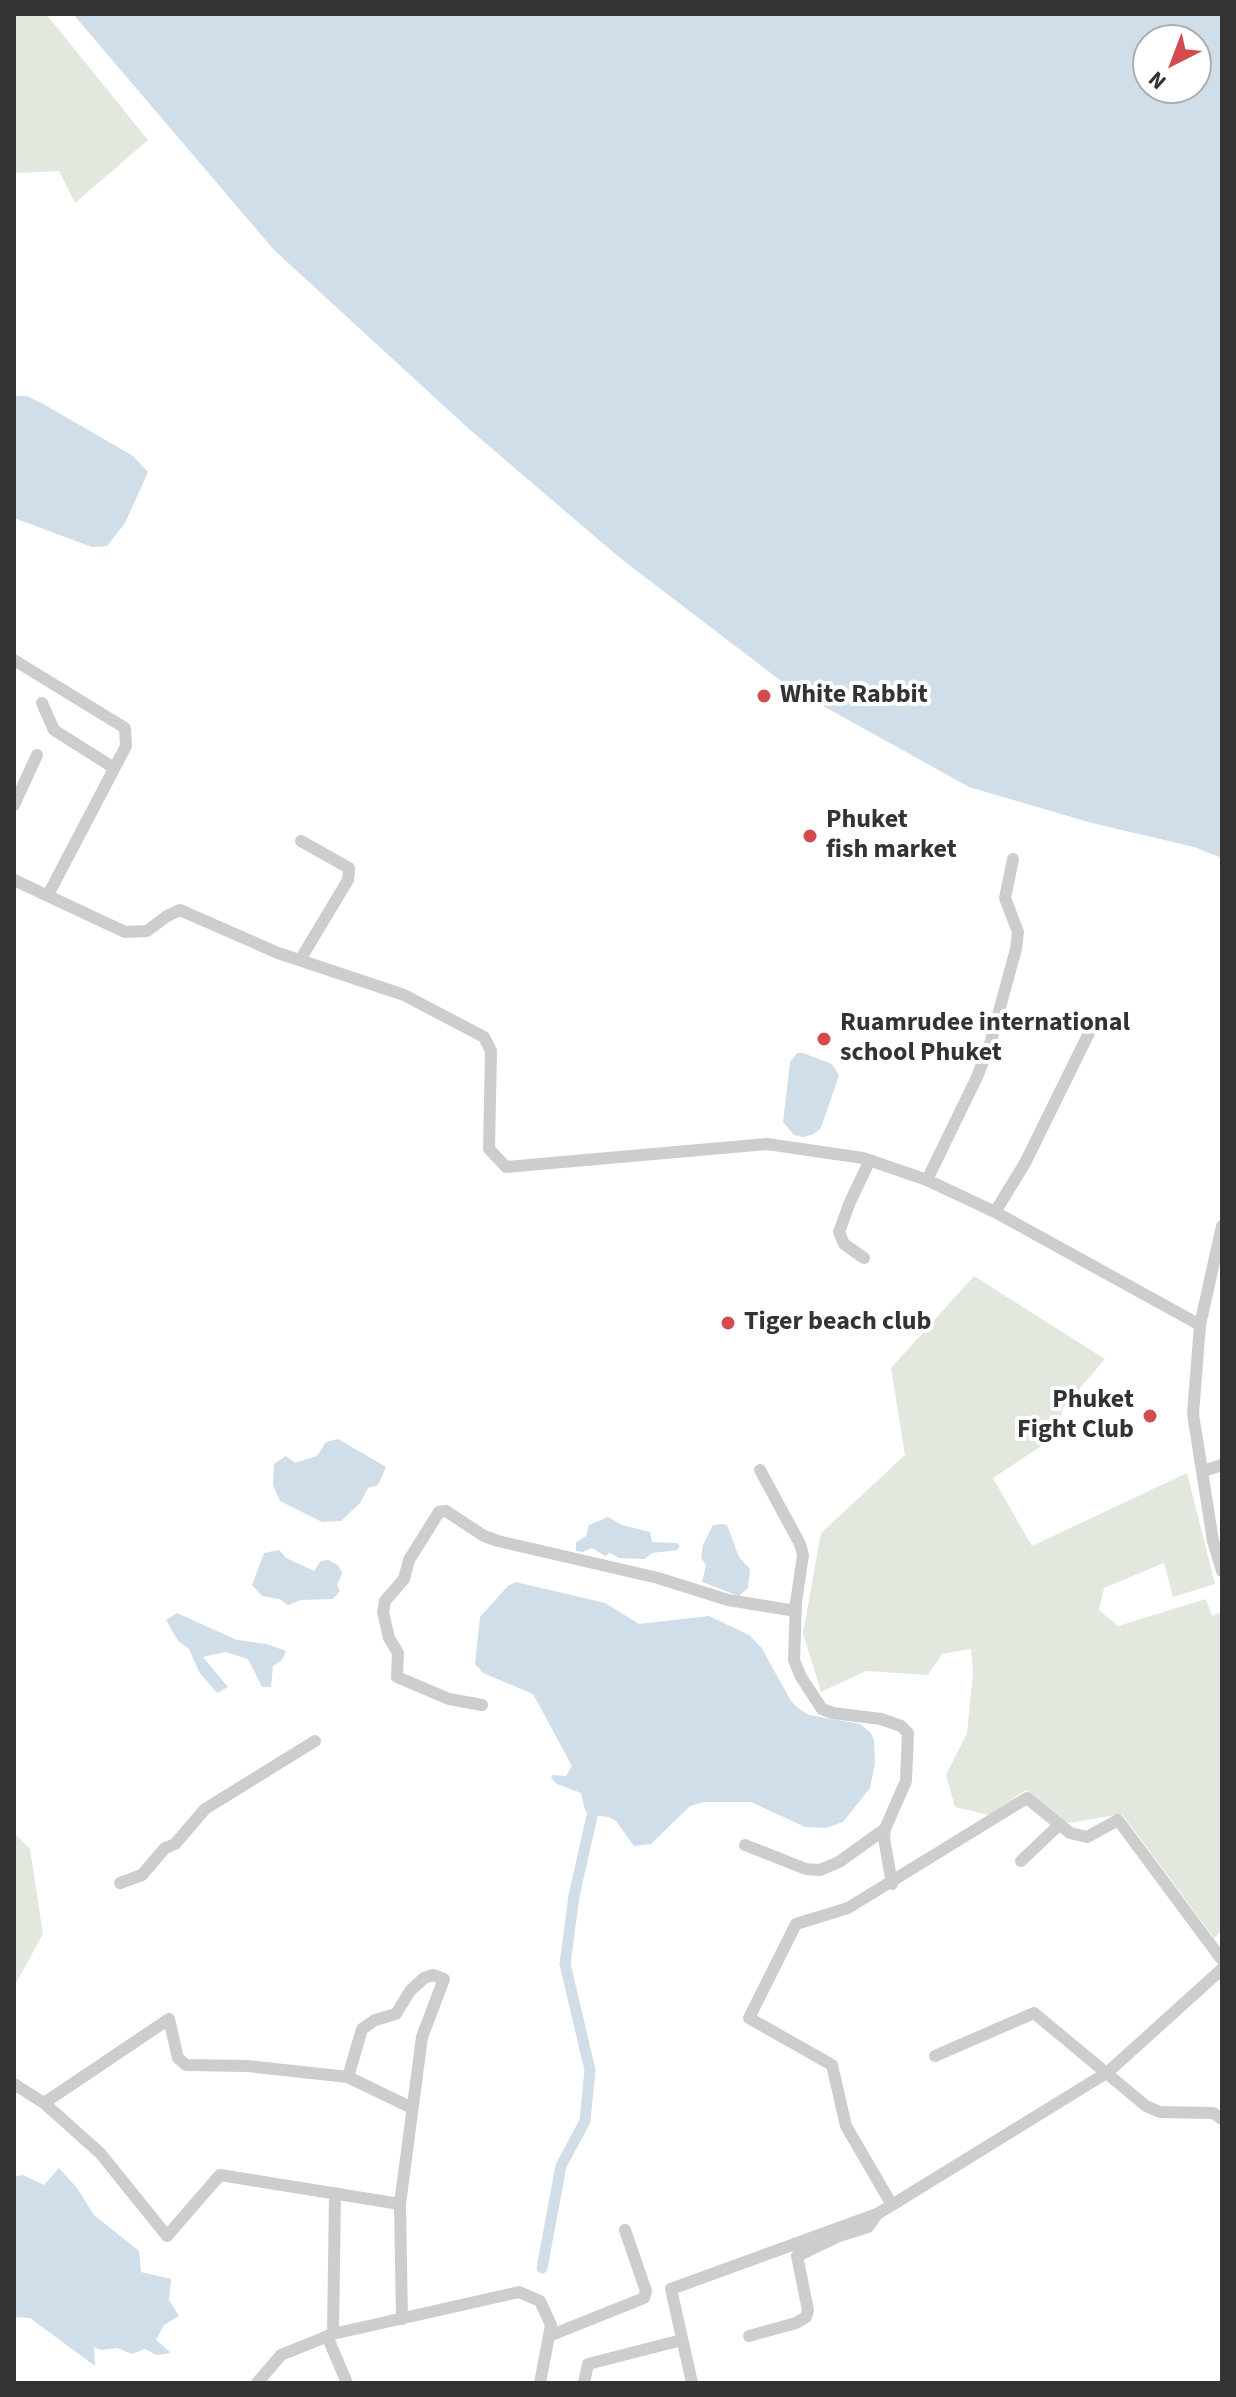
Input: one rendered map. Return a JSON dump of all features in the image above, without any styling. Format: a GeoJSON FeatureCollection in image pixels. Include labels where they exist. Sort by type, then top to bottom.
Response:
{"type":"FeatureCollection","features":[{"type":"Feature","properties":{"kind":"street"},"geometry":{"type":"LineString","coordinates":[[14,660],[125,728],[126,746],[48,895]]}},
{"type":"Feature","properties":{"kind":"street"},"geometry":{"type":"LineString","coordinates":[[42,703],[54,730],[114,768]]}},
{"type":"Feature","properties":{"kind":"street"},"geometry":{"type":"LineString","coordinates":[[14,805],[37,755]]}},
{"type":"Feature","properties":{"kind":"street"},"geometry":{"type":"LineString","coordinates":[[300,960],[348,880],[349,871],[349,868],[301,841]]}},
{"type":"Feature","properties":{"kind":"street"},"geometry":{"type":"LineString","coordinates":[[927,1180],[990,1044],[1016,949],[1018,932],[1005,898],[1013,859]]}},
{"type":"Feature","properties":{"kind":"street"},"geometry":{"type":"LineString","coordinates":[[14,880],[125,932],[147,931],[180,910],[300,960],[404,995],[484,1037],[491,1051],[489,1149],[506,1167],[767,1144],[870,1160],[927,1180],[995,1212],[1200,1325]]}},
{"type":"Feature","properties":{"kind":"street"},"geometry":{"type":"LineString","coordinates":[[995,1212],[1025,1163],[1089,1033]]}},
{"type":"Feature","properties":{"kind":"street"},"geometry":{"type":"LineString","coordinates":[[864,1258],[844,1244],[839,1232],[870,1160]]}},
{"type":"Feature","properties":{"kind":"street"},"geometry":{"type":"LineString","coordinates":[[1222,1226],[1200,1325],[1193,1414],[1213,1541],[1222,1571]]}},
{"type":"Feature","properties":{"kind":"street"},"geometry":{"type":"LineString","coordinates":[[1203,1471],[1222,1465]]}},
{"type":"Feature","properties":{"kind":"street"},"geometry":{"type":"LineString","coordinates":[[760,1470],[803,1555],[794,1660],[819,1706],[833,1713],[881,1719],[901,1726],[908,1733],[906,1781],[884,1838],[892,1884]]}},
{"type":"Feature","properties":{"kind":"street"},"geometry":{"type":"LineString","coordinates":[[482,1705],[449,1699],[397,1677],[398,1653],[389,1638],[383,1612],[385,1601],[404,1579],[409,1560],[439,1512],[446,1511],[484,1536],[498,1541],[658,1578],[728,1600],[796,1611]]}},
{"type":"Feature","properties":{"kind":"street"},"geometry":{"type":"LineString","coordinates":[[120,1883],[142,1875],[165,1848],[175,1844],[205,1809],[315,1741]]}},
{"type":"Feature","properties":{"kind":"street"},"geometry":{"type":"LineString","coordinates":[[892,2205],[846,2126],[832,2065],[749,2018],[796,1924],[848,1908],[892,1884],[1027,1798],[1070,1833],[1087,1837],[1118,1820],[1218,1942],[1222,1960]]}},
{"type":"Feature","properties":{"kind":"street"},"geometry":{"type":"LineString","coordinates":[[1021,1861],[1060,1824]]}},
{"type":"Feature","properties":{"kind":"street"},"geometry":{"type":"LineString","coordinates":[[745,1845],[806,1869],[820,1870],[839,1862],[885,1829]]}},
{"type":"Feature","properties":{"kind":"street"},"geometry":{"type":"LineString","coordinates":[[692,2383],[671,2289],[877,2214],[1108,2072],[1222,1969]]}},
{"type":"Feature","properties":{"kind":"street"},"geometry":{"type":"LineString","coordinates":[[348,2077],[362,2029],[375,2020],[396,2014],[410,1991],[424,1978],[433,1975],[444,1979],[422,2037],[400,2204],[402,2319]]}},
{"type":"Feature","properties":{"kind":"street"},"geometry":{"type":"LineString","coordinates":[[935,2056],[1034,2013],[1146,2106],[1160,2112],[1213,2113],[1222,2119]]}},
{"type":"Feature","properties":{"kind":"street"},"geometry":{"type":"LineString","coordinates":[[44,2103],[169,2019],[178,2058],[186,2065],[247,2066],[348,2077],[412,2108]]}},
{"type":"Feature","properties":{"kind":"street"},"geometry":{"type":"LineString","coordinates":[[14,2084],[44,2103],[100,2153],[167,2236],[220,2175],[400,2204]]}},
{"type":"Feature","properties":{"kind":"street"},"geometry":{"type":"LineString","coordinates":[[335,2193],[330,2335],[347,2383]]}},
{"type":"Feature","properties":{"kind":"street"},"geometry":{"type":"LineString","coordinates":[[749,2336],[796,2323],[806,2317],[808,2310],[797,2256],[839,2236],[868,2227],[877,2214]]}},
{"type":"Feature","properties":{"kind":"street"},"geometry":{"type":"LineString","coordinates":[[549,2336],[644,2298],[646,2291],[625,2230]]}},
{"type":"Feature","properties":{"kind":"street"},"geometry":{"type":"LineString","coordinates":[[257,2383],[281,2355],[330,2335],[519,2292],[540,2301],[551,2325],[540,2383]]}},
{"type":"Feature","properties":{"kind":"street"},"geometry":{"type":"LineString","coordinates":[[584,2383],[588,2364],[682,2340]]}},
{"type":"Feature","properties":{"kind":"shaded area"},"geometry":{"type":"Polygon","coordinates":[[[14,14],[46,14],[148,140],[75,203],[59,171],[14,173],[14,14]]]}},
{"type":"Feature","properties":{"kind":"shaded area"},"geometry":{"type":"Polygon","coordinates":[[[73,14],[1222,14],[1222,858],[1194,847],[1092,823],[969,787],[789,687],[620,558],[469,429],[274,250],[73,14]]]}},
{"type":"Feature","properties":{"kind":"shaded area"},"geometry":{"type":"Polygon","coordinates":[[[14,396],[27,396],[45,405],[133,456],[148,472],[125,523],[107,546],[92,547],[14,518],[14,396]]]}},
{"type":"Feature","properties":{"kind":"shaded area"},"geometry":{"type":"Polygon","coordinates":[[[797,1053],[832,1064],[839,1075],[821,1128],[804,1137],[794,1135],[783,1122],[790,1062],[797,1053]]]}},
{"type":"Feature","properties":{"kind":"shaded area"},"geometry":{"type":"Polygon","coordinates":[[[974,1276],[1105,1359],[1063,1408],[1055,1437],[993,1478],[1032,1546],[1187,1473],[1215,1584],[1173,1597],[1164,1563],[1104,1588],[1099,1610],[1118,1626],[1206,1599],[1212,1616],[1222,1612],[1222,1930],[1214,1938],[1122,1814],[1068,1823],[1026,1790],[989,1815],[955,1807],[946,1775],[967,1733],[973,1673],[971,1649],[942,1654],[928,1675],[866,1671],[821,1692],[803,1633],[821,1533],[905,1455],[891,1368],[974,1276]]]}},
{"type":"Feature","properties":{"kind":"shaded area"},"geometry":{"type":"Polygon","coordinates":[[[338,1439],[386,1467],[378,1485],[368,1488],[360,1503],[341,1521],[322,1522],[280,1501],[273,1485],[274,1464],[286,1456],[295,1463],[317,1456],[326,1442],[338,1439]]]}},
{"type":"Feature","properties":{"kind":"shaded area"},"geometry":{"type":"Polygon","coordinates":[[[608,1517],[622,1525],[650,1532],[652,1542],[677,1543],[680,1546],[677,1550],[652,1553],[645,1559],[619,1558],[610,1553],[605,1556],[592,1548],[576,1551],[576,1542],[586,1536],[589,1525],[608,1517]]]}},
{"type":"Feature","properties":{"kind":"shaded area"},"geometry":{"type":"Polygon","coordinates":[[[713,1525],[727,1525],[739,1557],[750,1569],[748,1588],[739,1596],[702,1582],[706,1565],[701,1558],[703,1545],[713,1525]]]}},
{"type":"Feature","properties":{"kind":"shaded area"},"geometry":{"type":"Polygon","coordinates":[[[279,1550],[286,1558],[314,1571],[321,1561],[328,1560],[338,1565],[342,1573],[337,1586],[340,1591],[333,1599],[301,1600],[288,1605],[279,1599],[262,1596],[252,1585],[264,1553],[279,1550]]]}},
{"type":"Feature","properties":{"kind":"shaded area"},"geometry":{"type":"Polygon","coordinates":[[[516,1582],[605,1603],[639,1624],[709,1616],[749,1635],[761,1647],[798,1708],[809,1715],[860,1724],[871,1733],[875,1764],[870,1788],[843,1822],[826,1828],[805,1827],[751,1802],[704,1802],[690,1806],[651,1844],[634,1846],[616,1821],[590,1815],[585,1810],[581,1793],[557,1784],[551,1778],[552,1775],[566,1776],[572,1766],[533,1694],[483,1673],[475,1664],[480,1617],[508,1586],[516,1582]]]}},
{"type":"Feature","properties":{"kind":"shaded area"},"geometry":{"type":"Polygon","coordinates":[[[177,1613],[237,1640],[267,1644],[286,1651],[282,1660],[273,1666],[271,1687],[262,1687],[248,1659],[225,1652],[203,1657],[228,1687],[217,1693],[199,1672],[189,1649],[178,1641],[166,1620],[177,1613]]]}},
{"type":"Feature","properties":{"kind":"shaded area"},"geometry":{"type":"Polygon","coordinates":[[[14,1833],[30,1849],[43,1934],[14,1987],[14,1833]]]}},
{"type":"Feature","properties":{"kind":"shaded area"},"geometry":{"type":"Polygon","coordinates":[[[59,2168],[77,2188],[94,2215],[139,2251],[141,2272],[171,2279],[169,2300],[179,2316],[164,2325],[156,2340],[171,2353],[156,2355],[145,2349],[132,2354],[117,2348],[101,2350],[94,2347],[95,2366],[30,2318],[14,2317],[14,2177],[23,2175],[44,2185],[59,2168]]]}},
{"type":"Feature","properties":{"kind":"waterway"},"geometry":{"type":"LineString","coordinates":[[542,2268],[561,2166],[585,2121],[590,2070],[565,1964],[574,1896],[592,1816]]}},
{"type":"Feature","properties":{"kind":"place","name":"White Rabbit"},"geometry":{"type":"Point","coordinates":[764,696]}},
{"type":"Feature","properties":{"kind":"place","name":"Phuket fish market"},"geometry":{"type":"Point","coordinates":[810,836]}},
{"type":"Feature","properties":{"kind":"place","name":"Ruamrudee international school Phuket"},"geometry":{"type":"Point","coordinates":[824,1039]}},
{"type":"Feature","properties":{"kind":"place","name":"Tiger beach club"},"geometry":{"type":"Point","coordinates":[728,1323]}},
{"type":"Feature","properties":{"kind":"place","name":"Phuket Fight Club"},"geometry":{"type":"Point","coordinates":[1150,1416]}}]}
